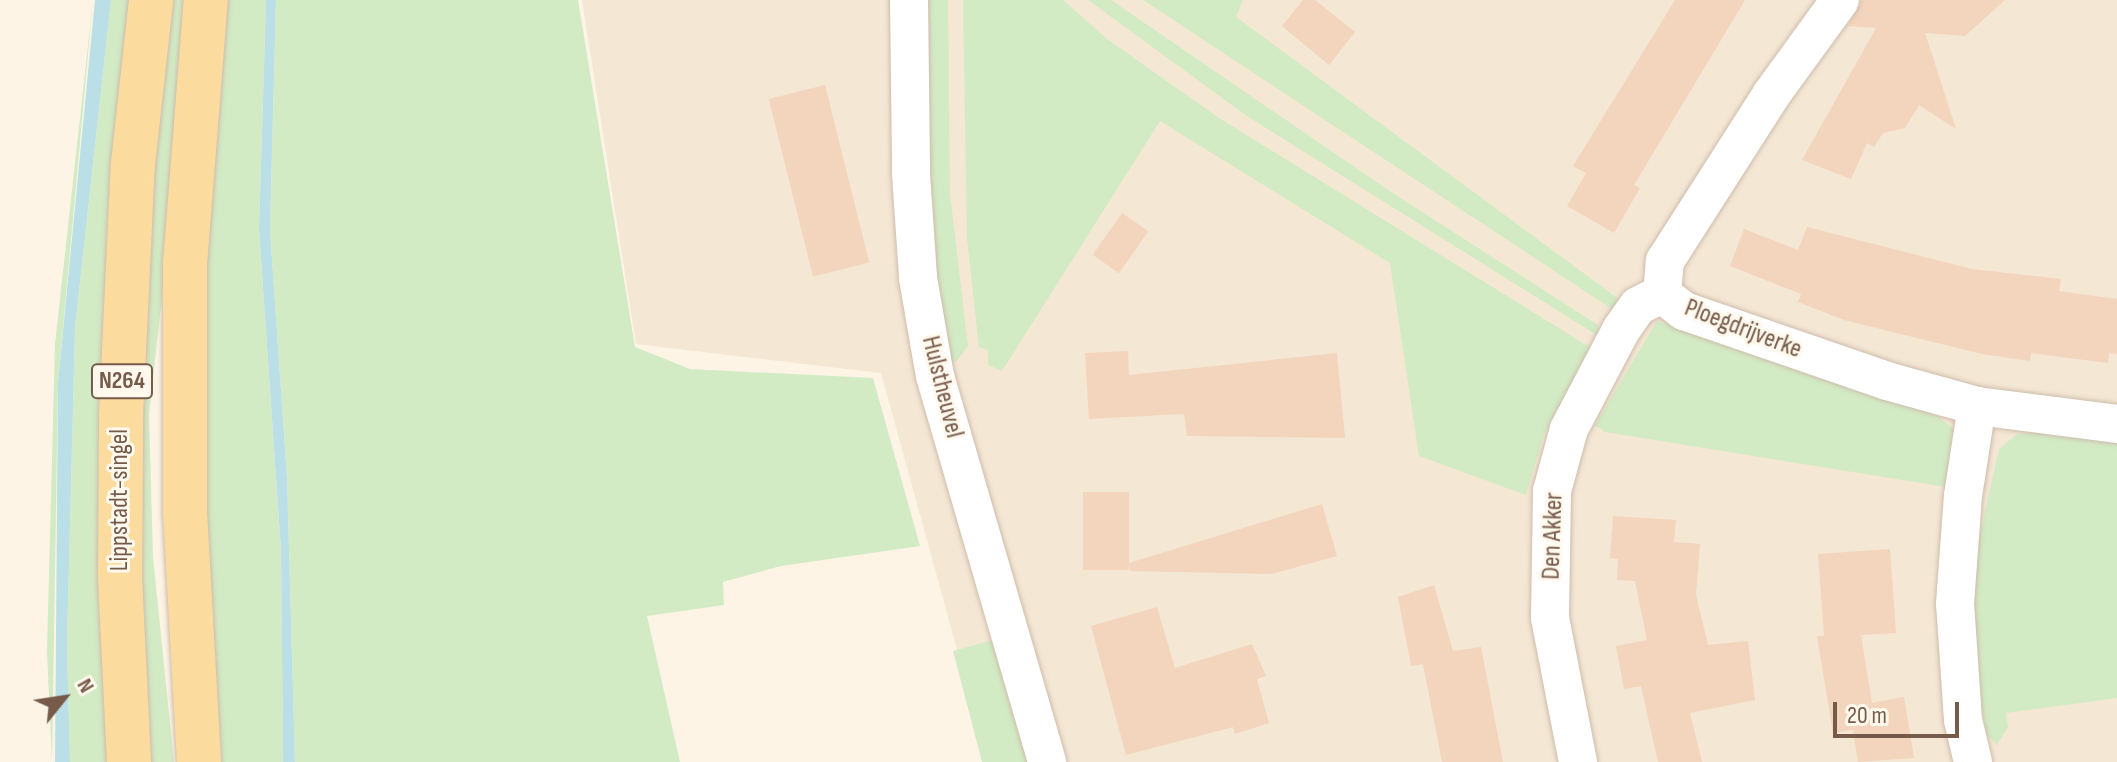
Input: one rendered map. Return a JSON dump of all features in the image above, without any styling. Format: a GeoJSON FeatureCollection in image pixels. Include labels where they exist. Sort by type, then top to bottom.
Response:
{"type":"FeatureCollection","features":[{"type":"Feature","properties":{"kind":"main road","name":"Lippstadt-singel"},"geometry":{"type":"LineString","coordinates":[[129,762],[120,578],[122,385],[133,164],[151,0]]}},
{"type":"Feature","properties":{"kind":"main road","name":"N264"},"geometry":{"type":"LineString","coordinates":[[199,762],[185,513],[185,264],[206,0]]}},
{"type":"Feature","properties":{"kind":"street","name":"Hulstheuvel"},"geometry":{"type":"LineString","coordinates":[[909,0],[911,174],[918,278],[935,376],[1047,762]]}},
{"type":"Feature","properties":{"kind":"street","name":"Ploegdrijverke"},"geometry":{"type":"LineString","coordinates":[[1840,0],[1771,95],[1665,261],[1662,294],[1684,311],[1887,381],[1977,406],[2117,424]]}},
{"type":"Feature","properties":{"kind":"street","name":"Den Akker"},"geometry":{"type":"LineString","coordinates":[[1578,762],[1550,618],[1552,491],[1569,429],[1621,330],[1638,306],[1662,294]]}},
{"type":"Feature","properties":{"kind":"street"},"geometry":{"type":"LineString","coordinates":[[1973,762],[1963,720],[1955,604],[1963,496],[1977,406]]}},
{"type":"Feature","properties":{"kind":"shaded area"},"geometry":{"type":"Polygon","coordinates":[[[582,0],[2117,0],[2117,762],[988,762],[881,373],[636,344],[582,0]]]}},
{"type":"Feature","properties":{"kind":"green space"},"geometry":{"type":"Polygon","coordinates":[[[93,0],[58,383],[52,762],[47,651],[55,344],[93,0]]]}},
{"type":"Feature","properties":{"kind":"green space"},"geometry":{"type":"Polygon","coordinates":[[[111,0],[138,0],[120,762],[70,762],[67,644],[75,328],[111,0]]]}},
{"type":"Feature","properties":{"kind":"green space"},"geometry":{"type":"Polygon","coordinates":[[[161,0],[195,0],[149,415],[153,557],[174,762],[146,762],[139,723],[136,279],[161,0]]]}},
{"type":"Feature","properties":{"kind":"green space"},"geometry":{"type":"Polygon","coordinates":[[[220,0],[266,0],[259,229],[281,551],[283,762],[218,762],[195,420],[220,0]]]}},
{"type":"Feature","properties":{"kind":"green space"},"geometry":{"type":"Polygon","coordinates":[[[276,0],[578,0],[635,347],[690,369],[873,378],[920,546],[781,566],[723,582],[724,605],[647,616],[680,762],[295,762],[287,477],[270,230],[276,0]]]}},
{"type":"Feature","properties":{"kind":"green space"},"geometry":{"type":"Polygon","coordinates":[[[923,0],[948,0],[950,194],[968,346],[956,362],[948,361],[934,269],[923,0]]]}},
{"type":"Feature","properties":{"kind":"green space"},"geometry":{"type":"Polygon","coordinates":[[[963,0],[1063,0],[1107,39],[1219,118],[1591,348],[1544,434],[1526,495],[1419,456],[1390,263],[1160,121],[1002,371],[988,365],[988,350],[979,347],[967,238],[963,0]]]}},
{"type":"Feature","properties":{"kind":"green space"},"geometry":{"type":"Polygon","coordinates":[[[1088,0],[1111,0],[1391,192],[1598,325],[1600,337],[1247,116],[1088,0]]]}},
{"type":"Feature","properties":{"kind":"green space"},"geometry":{"type":"Polygon","coordinates":[[[1143,0],[1243,0],[1236,17],[1620,300],[1612,309],[1143,0]]]}},
{"type":"Feature","properties":{"kind":"green space"},"geometry":{"type":"Polygon","coordinates":[[[1657,321],[1932,412],[1954,429],[1959,450],[1952,488],[1605,432],[1595,425],[1657,321]]]}},
{"type":"Feature","properties":{"kind":"green space"},"geometry":{"type":"Polygon","coordinates":[[[2044,432],[2117,438],[2117,698],[2006,713],[2008,727],[1997,745],[1987,735],[1978,693],[1973,648],[1975,557],[1999,449],[2017,434],[2044,432]]]}},
{"type":"Feature","properties":{"kind":"green space"},"geometry":{"type":"Polygon","coordinates":[[[993,640],[1030,762],[982,762],[953,651],[993,640]]]}},
{"type":"Feature","properties":{"kind":"water"},"geometry":{"type":"Polygon","coordinates":[[[95,0],[111,0],[75,328],[67,644],[70,762],[55,762],[58,383],[95,0]]]}},
{"type":"Feature","properties":{"kind":"water"},"geometry":{"type":"Polygon","coordinates":[[[266,0],[276,0],[270,230],[287,477],[295,762],[283,762],[281,551],[259,229],[266,0]]]}},
{"type":"Feature","properties":{"kind":"building"},"geometry":{"type":"Polygon","coordinates":[[[1303,0],[1315,0],[1355,32],[1329,65],[1282,26],[1303,0]]]}},
{"type":"Feature","properties":{"kind":"building"},"geometry":{"type":"Polygon","coordinates":[[[1675,0],[1745,0],[1634,185],[1640,188],[1614,233],[1567,206],[1586,173],[1573,166],[1675,0]]]}},
{"type":"Feature","properties":{"kind":"building"},"geometry":{"type":"Polygon","coordinates":[[[1862,0],[2005,0],[1965,36],[1925,33],[1956,129],[1919,105],[1905,128],[1883,133],[1874,147],[1867,143],[1851,179],[1802,160],[1876,28],[1848,26],[1862,0]]]}},
{"type":"Feature","properties":{"kind":"building"},"geometry":{"type":"Polygon","coordinates":[[[825,85],[869,263],[813,277],[769,99],[825,85]]]}},
{"type":"Feature","properties":{"kind":"building"},"geometry":{"type":"Polygon","coordinates":[[[1122,213],[1148,231],[1119,273],[1093,255],[1122,213]]]}},
{"type":"Feature","properties":{"kind":"building"},"geometry":{"type":"Polygon","coordinates":[[[1807,227],[1972,269],[2061,279],[2059,291],[2117,299],[2117,354],[2109,353],[2108,363],[2031,353],[2030,361],[1982,354],[1844,320],[1798,302],[1801,294],[1730,266],[1744,229],[1798,250],[1807,227]]]}},
{"type":"Feature","properties":{"kind":"building"},"geometry":{"type":"Polygon","coordinates":[[[1128,351],[1129,375],[1337,353],[1345,438],[1187,436],[1184,414],[1089,419],[1085,353],[1128,351]]]}},
{"type":"Feature","properties":{"kind":"building"},"geometry":{"type":"Polygon","coordinates":[[[1083,492],[1129,492],[1129,570],[1083,570],[1083,492]]]}},
{"type":"Feature","properties":{"kind":"building"},"geometry":{"type":"Polygon","coordinates":[[[1322,504],[1337,556],[1271,574],[1130,571],[1129,563],[1322,504]]]}},
{"type":"Feature","properties":{"kind":"building"},"geometry":{"type":"Polygon","coordinates":[[[1613,516],[1676,520],[1674,542],[1700,544],[1696,595],[1708,645],[1748,641],[1755,700],[1690,713],[1702,762],[1658,762],[1641,686],[1624,689],[1616,646],[1647,640],[1635,581],[1617,580],[1618,559],[1610,558],[1613,516]]]}},
{"type":"Feature","properties":{"kind":"building"},"geometry":{"type":"Polygon","coordinates":[[[1890,549],[1896,633],[1861,635],[1872,703],[1904,697],[1914,758],[1858,762],[1853,730],[1833,733],[1817,636],[1824,636],[1818,554],[1890,549]]]}},
{"type":"Feature","properties":{"kind":"building"},"geometry":{"type":"Polygon","coordinates":[[[1434,585],[1453,651],[1481,647],[1503,762],[1442,762],[1423,664],[1411,666],[1398,597],[1434,585]]]}},
{"type":"Feature","properties":{"kind":"building"},"geometry":{"type":"Polygon","coordinates":[[[1157,607],[1175,668],[1252,644],[1266,676],[1257,679],[1269,723],[1235,734],[1233,727],[1126,755],[1091,626],[1157,607]]]}}]}
